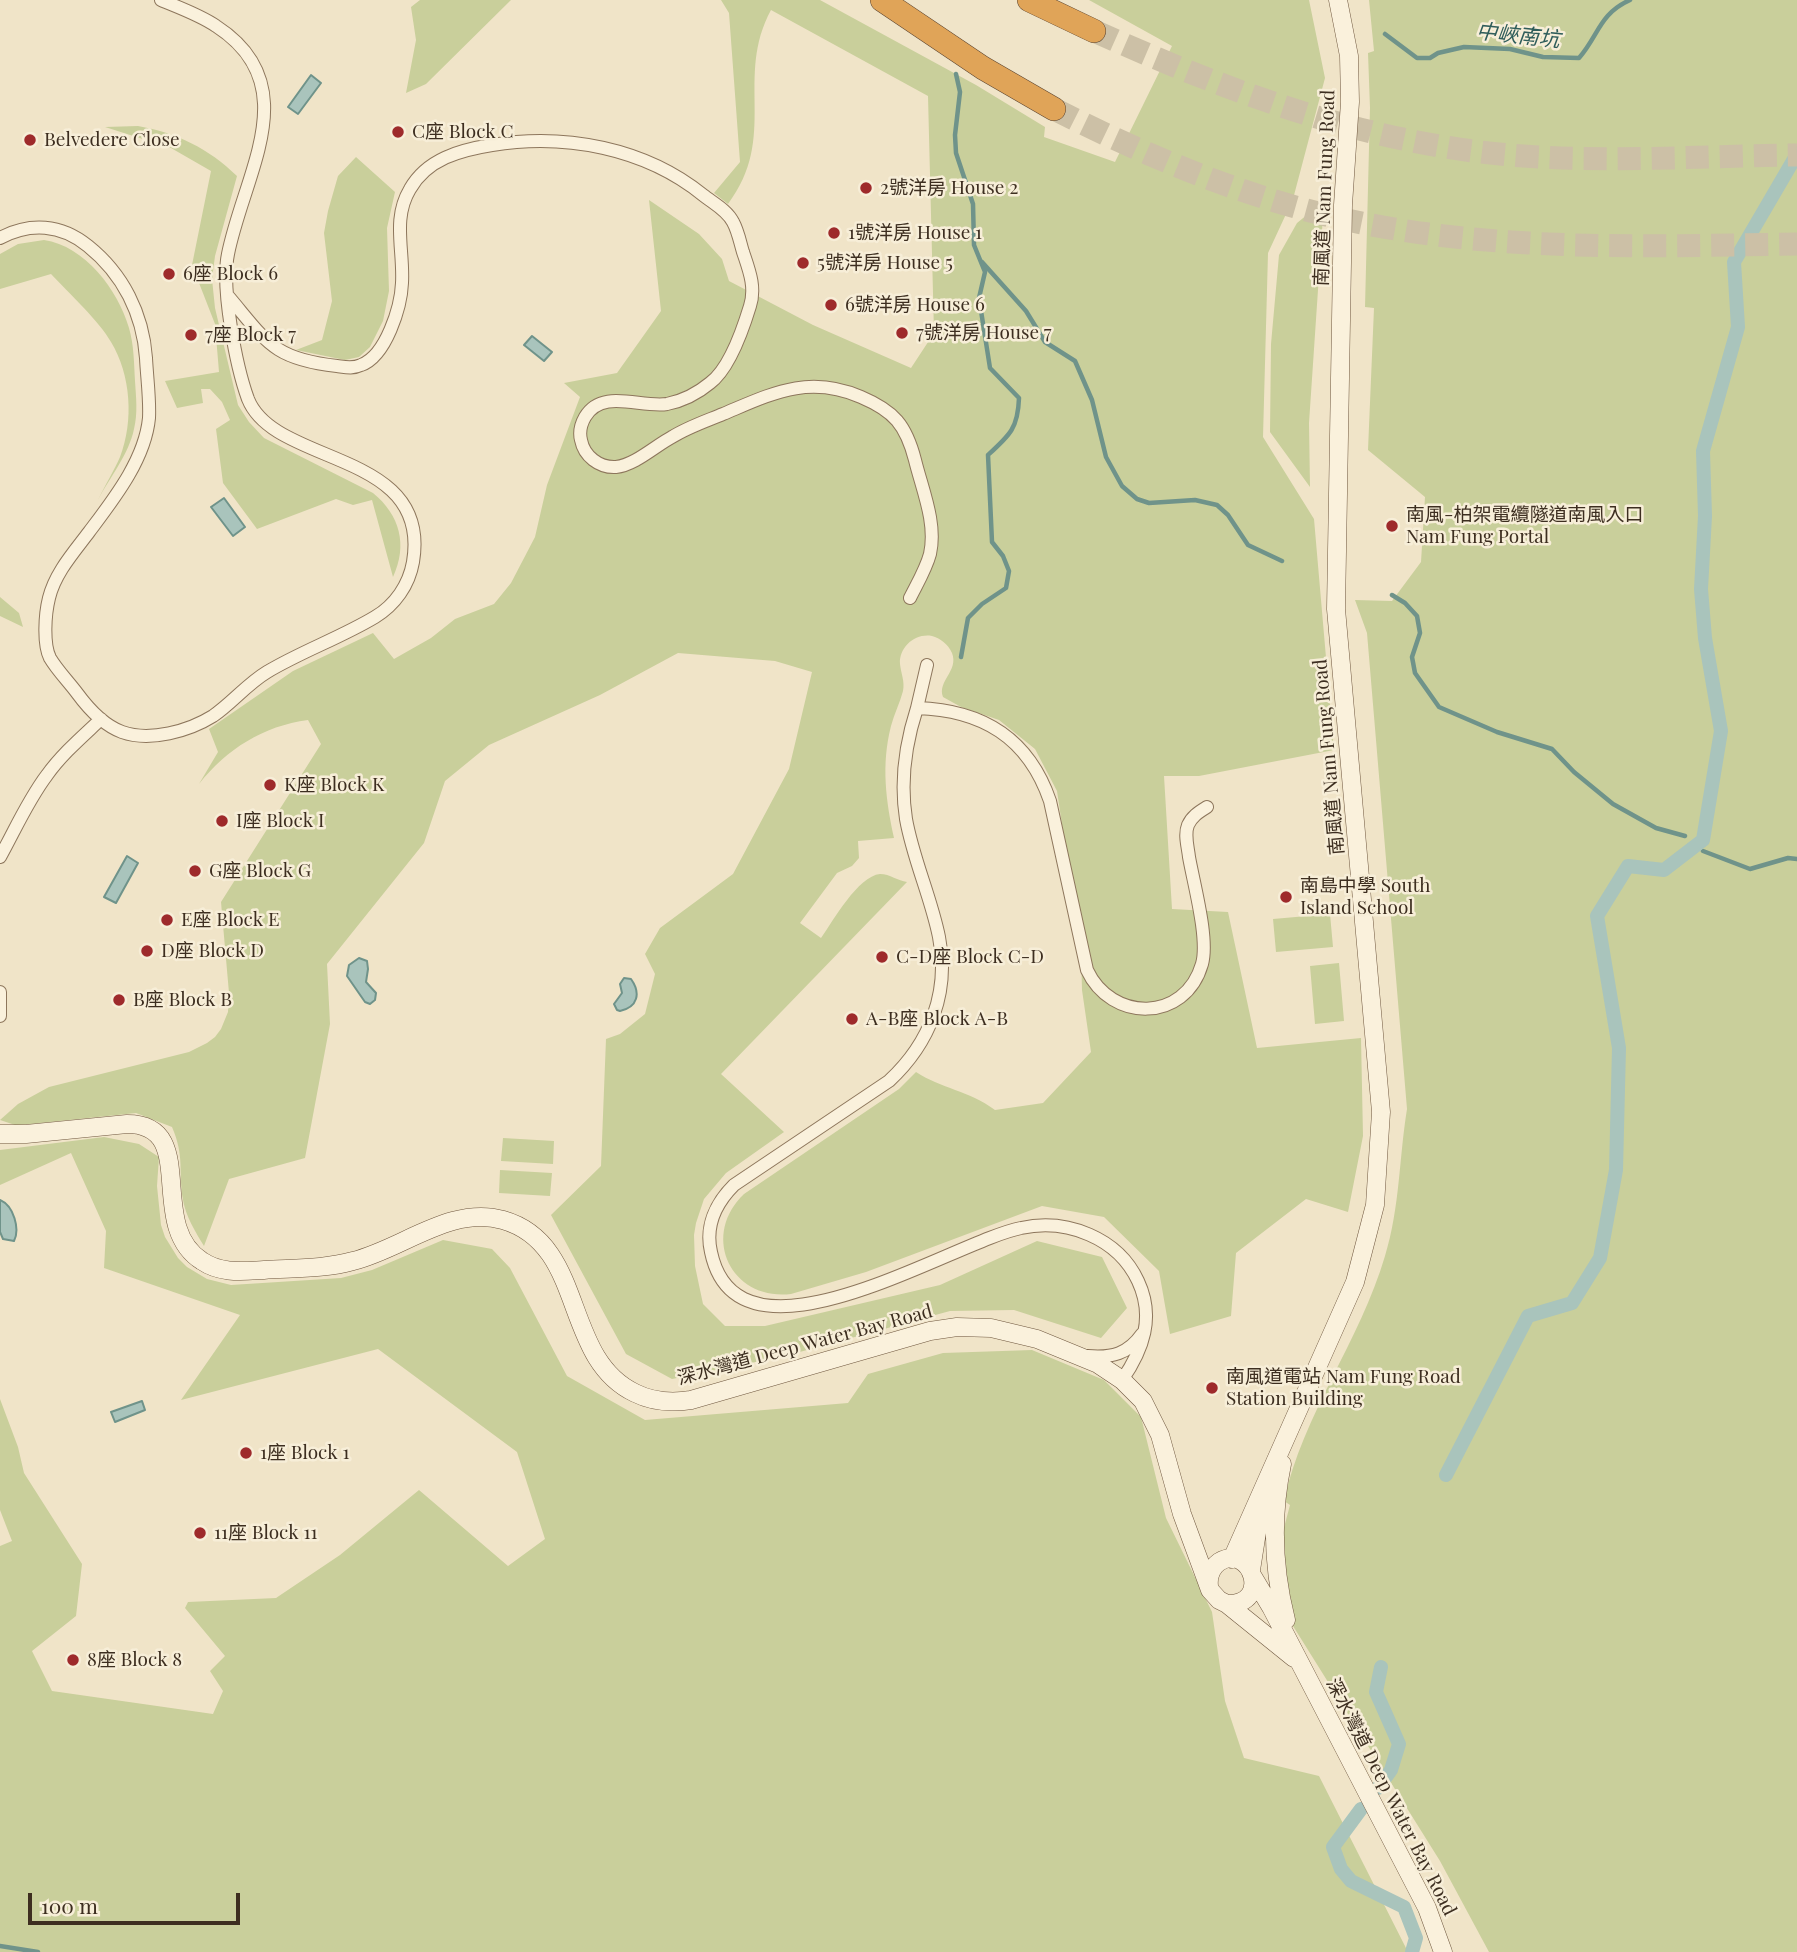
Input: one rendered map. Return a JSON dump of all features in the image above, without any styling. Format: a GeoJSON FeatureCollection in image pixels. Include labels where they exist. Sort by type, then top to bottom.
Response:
{"type":"FeatureCollection","features":[{"type":"Feature","properties":{"kind":"highway"},"geometry":{"type":"LineString","coordinates":[[882,0],[983,68],[1054,109]]}},
{"type":"Feature","properties":{"kind":"highway"},"geometry":{"type":"LineString","coordinates":[[1030,0],[1094,31]]}},
{"type":"Feature","properties":{"kind":"main road","name":"南風道 Nam Fung Road"},"geometry":{"type":"LineString","coordinates":[[1229,1559],[1264,1489],[1355,1282],[1375,1205],[1381,1111],[1336,608],[1343,205],[1350,102],[1349,56],[1338,0]]}},
{"type":"Feature","properties":{"kind":"main road","name":"深水灣道 Deep Water Bay Road"},"geometry":{"type":"LineString","coordinates":[[0,1134],[127,1124],[150,1129],[162,1139],[168,1152],[173,1212],[182,1241],[203,1262],[222,1270],[338,1265],[383,1252],[461,1219],[487,1217],[511,1222],[541,1241],[555,1260],[590,1349],[605,1371],[625,1389],[650,1399],[675,1402],[691,1400],[918,1334],[957,1327],[991,1328],[1021,1334],[1078,1355],[1122,1380],[1143,1401],[1156,1423],[1182,1514],[1209,1586]]}},
{"type":"Feature","properties":{"kind":"main road"},"geometry":{"type":"LineString","coordinates":[[1290,1427],[1279,1481],[1275,1553],[1278,1588],[1299,1662]]}},
{"type":"Feature","properties":{"kind":"main road","name":"南風道 Nam Fung Road"},"geometry":{"type":"LineString","coordinates":[[1252,1573],[1264,1489]]}},
{"type":"Feature","properties":{"kind":"main road","name":"深水灣道 Deep Water Bay Road"},"geometry":{"type":"LineString","coordinates":[[1182,1514],[1207,1549],[1229,1559]]}},
{"type":"Feature","properties":{"kind":"main road"},"geometry":{"type":"LineString","coordinates":[[1229,1559],[1245,1564],[1252,1573],[1254,1586],[1247,1598],[1227,1604],[1216,1598],[1209,1586],[1209,1577],[1218,1563],[1229,1559]]}},
{"type":"Feature","properties":{"kind":"main road","name":"深水灣道 Deep Water Bay Road"},"geometry":{"type":"LineString","coordinates":[[1252,1573],[1427,1908],[1443,1952]]}},
{"type":"Feature","properties":{"kind":"main road","name":"深水灣道 Deep Water Bay Road"},"geometry":{"type":"LineString","coordinates":[[1227,1604],[1299,1662]]}},
{"type":"Feature","properties":{"kind":"street"},"geometry":{"type":"LineString","coordinates":[[0,238],[24,229],[45,227],[67,232],[81,240],[114,273],[134,305],[142,326],[149,401],[144,442],[108,506],[61,569],[49,598],[46,636],[48,655],[82,700],[101,719],[121,732],[142,735],[170,733],[197,725],[216,714],[258,678],[289,659],[376,617],[402,591],[412,569],[413,533],[406,511],[393,492],[350,463],[276,431],[255,412],[242,377],[228,296],[227,257],[260,143],[265,106],[263,87],[254,62],[238,42],[206,20],[161,0]]}},
{"type":"Feature","properties":{"kind":"street"},"geometry":{"type":"LineString","coordinates":[[228,296],[264,338],[284,354],[313,364],[346,368],[361,365],[376,354],[389,332],[398,307],[402,281],[399,223],[404,201],[414,182],[436,162],[473,149],[530,141],[596,146],[654,164],[686,181],[723,210],[732,221],[752,281],[751,304],[728,361],[710,383],[671,403],[615,401],[599,404],[587,414],[580,429],[585,452],[591,459],[606,466],[623,465],[677,433],[796,387],[827,387],[864,398],[893,416],[907,434],[930,520],[929,554],[910,598]]}},
{"type":"Feature","properties":{"kind":"street"},"geometry":{"type":"LineString","coordinates":[[926,665],[904,764],[904,803],[911,841],[941,951],[941,985],[934,1017],[911,1059],[890,1081],[726,1192],[715,1211],[710,1231],[714,1263],[725,1282],[741,1296],[761,1305],[782,1307],[829,1299],[882,1283],[1008,1231],[1039,1226],[1065,1226],[1098,1239],[1124,1260],[1132,1269],[1142,1290],[1146,1325],[1142,1347],[1122,1380]]}},
{"type":"Feature","properties":{"kind":"street"},"geometry":{"type":"LineString","coordinates":[[917,708],[957,712],[984,722],[1008,737],[1030,759],[1050,801],[1087,971],[1091,980],[1106,996],[1125,1006],[1146,1009],[1167,1004],[1185,992],[1198,975],[1203,942],[1186,837],[1192,818],[1207,807]]}},
{"type":"Feature","properties":{"kind":"street"},"geometry":{"type":"LineString","coordinates":[[0,857],[33,795],[48,773],[101,719]]}},
{"type":"Feature","properties":{"kind":"street"},"geometry":{"type":"LineString","coordinates":[[0,992],[0,1016]]}},
{"type":"Feature","properties":{"kind":"street"},"geometry":{"type":"LineString","coordinates":[[1078,1355],[1108,1357],[1124,1352],[1141,1336],[1146,1325]]}},
{"type":"Feature","properties":{"kind":"green space"},"geometry":{"type":"Polygon","coordinates":[[[420,0],[511,0],[426,84],[406,93],[416,40],[411,7],[420,0]]]}},
{"type":"Feature","properties":{"kind":"green space"},"geometry":{"type":"Polygon","coordinates":[[[721,0],[820,0],[976,85],[1045,127],[1044,137],[1115,162],[1172,46],[1089,0],[1309,0],[1325,78],[1293,199],[1268,253],[1263,437],[1314,519],[1334,750],[1199,776],[1164,776],[1172,909],[1228,912],[1257,1048],[1361,1038],[1363,1136],[1348,1212],[1306,1199],[1236,1253],[1231,1316],[1170,1334],[1159,1271],[1104,1217],[1042,1206],[866,1272],[791,1294],[770,1293],[752,1287],[738,1277],[728,1262],[724,1246],[724,1228],[731,1211],[744,1194],[899,1089],[916,1072],[975,1098],[995,1110],[1043,1103],[1091,1052],[1082,990],[1081,952],[1057,791],[1035,749],[999,720],[961,707],[943,697],[943,686],[953,665],[952,653],[946,644],[932,636],[909,642],[900,658],[904,684],[891,726],[885,769],[894,838],[858,841],[859,858],[852,866],[837,873],[800,923],[821,938],[863,882],[884,874],[907,882],[721,1074],[784,1132],[726,1173],[704,1199],[694,1235],[695,1266],[703,1304],[725,1326],[765,1326],[940,1285],[1037,1241],[1102,1257],[1127,1308],[1101,1338],[1014,1310],[950,1311],[785,1356],[672,1379],[626,1354],[551,1215],[601,1166],[606,1039],[620,1034],[645,1014],[655,974],[645,954],[660,928],[733,874],[789,769],[812,672],[775,661],[678,653],[600,695],[489,745],[445,781],[424,843],[327,964],[330,1024],[305,1158],[229,1179],[204,1246],[184,1206],[180,1156],[172,1127],[136,1113],[15,1125],[0,1120],[18,1104],[49,1087],[189,1052],[207,1043],[221,1029],[228,1012],[229,993],[221,902],[321,744],[308,720],[276,728],[234,750],[199,784],[218,752],[209,729],[293,671],[373,633],[394,659],[431,638],[455,619],[494,604],[511,583],[535,537],[547,485],[580,397],[564,383],[617,373],[661,311],[649,200],[699,234],[722,259],[729,281],[813,325],[911,368],[934,333],[928,96],[771,10],[761,35],[756,60],[751,155],[743,179],[728,204],[714,193],[740,162],[729,13],[721,0]]]}},
{"type":"Feature","properties":{"kind":"green space"},"geometry":{"type":"Polygon","coordinates":[[[1369,0],[1797,0],[1797,1952],[1489,1952],[1440,1861],[1293,1626],[1281,1539],[1290,1505],[1284,1501],[1304,1438],[1361,1318],[1385,1256],[1396,1201],[1407,1109],[1367,633],[1355,600],[1392,601],[1421,562],[1425,497],[1368,450],[1374,308],[1365,307],[1370,108],[1368,53],[1374,51],[1369,0]]]}},
{"type":"Feature","properties":{"kind":"green space"},"geometry":{"type":"Polygon","coordinates":[[[138,126],[191,143],[215,157],[237,176],[215,256],[212,279],[215,308],[238,405],[264,438],[373,493],[382,502],[390,511],[399,531],[400,553],[393,577],[372,500],[353,505],[336,499],[257,529],[223,483],[216,429],[230,420],[222,402],[210,389],[201,389],[203,403],[177,408],[165,381],[219,372],[215,324],[192,265],[211,171],[171,148],[105,127],[138,126]]]}},
{"type":"Feature","properties":{"kind":"green space"},"geometry":{"type":"Polygon","coordinates":[[[356,157],[395,192],[387,228],[389,291],[383,321],[370,347],[359,357],[345,360],[296,350],[322,340],[332,301],[324,233],[328,211],[338,176],[356,157]]]}},
{"type":"Feature","properties":{"kind":"green space"},"geometry":{"type":"Polygon","coordinates":[[[1324,201],[1309,423],[1310,487],[1270,432],[1271,344],[1279,255],[1297,223],[1324,201]]]}},
{"type":"Feature","properties":{"kind":"green space"},"geometry":{"type":"Polygon","coordinates":[[[44,240],[73,251],[98,272],[117,299],[131,334],[135,423],[128,447],[98,500],[120,457],[127,428],[128,398],[118,355],[99,325],[51,274],[0,289],[0,254],[18,244],[44,240]]]}},
{"type":"Feature","properties":{"kind":"green space"},"geometry":{"type":"Polygon","coordinates":[[[0,597],[19,613],[23,627],[0,616],[0,597]]]}},
{"type":"Feature","properties":{"kind":"green space"},"geometry":{"type":"Polygon","coordinates":[[[1330,914],[1333,947],[1276,952],[1273,919],[1330,914]]]}},
{"type":"Feature","properties":{"kind":"green space"},"geometry":{"type":"Polygon","coordinates":[[[1339,963],[1344,1021],[1315,1024],[1310,966],[1339,963]]]}},
{"type":"Feature","properties":{"kind":"green space"},"geometry":{"type":"Polygon","coordinates":[[[104,1137],[139,1144],[159,1157],[157,1186],[165,1237],[187,1267],[207,1279],[231,1285],[341,1278],[372,1270],[443,1240],[492,1249],[510,1268],[567,1376],[645,1420],[848,1403],[868,1374],[943,1353],[1032,1350],[1104,1380],[1141,1417],[1166,1518],[1212,1612],[1225,1701],[1244,1758],[1319,1776],[1408,1952],[0,1952],[0,1546],[12,1541],[0,1510],[0,1399],[18,1447],[24,1473],[82,1564],[76,1616],[32,1651],[52,1691],[213,1714],[223,1691],[210,1671],[225,1656],[185,1608],[188,1602],[276,1598],[340,1555],[419,1490],[508,1566],[545,1539],[517,1452],[378,1349],[181,1400],[240,1315],[104,1268],[106,1231],[71,1153],[0,1185],[0,1150],[104,1137]]]}},
{"type":"Feature","properties":{"kind":"green space"},"geometry":{"type":"Polygon","coordinates":[[[503,1138],[554,1141],[553,1164],[501,1161],[503,1138]]]}},
{"type":"Feature","properties":{"kind":"green space"},"geometry":{"type":"Polygon","coordinates":[[[500,1170],[552,1173],[550,1196],[499,1193],[500,1170]]]}},
{"type":"Feature","properties":{"kind":"water"},"geometry":{"type":"Polygon","coordinates":[[[311,75],[321,83],[298,114],[288,107],[311,75]]]}},
{"type":"Feature","properties":{"kind":"water"},"geometry":{"type":"Polygon","coordinates":[[[532,336],[552,352],[544,361],[524,345],[532,336]]]}},
{"type":"Feature","properties":{"kind":"water"},"geometry":{"type":"Polygon","coordinates":[[[224,498],[245,527],[233,536],[211,507],[224,498]]]}},
{"type":"Feature","properties":{"kind":"water"},"geometry":{"type":"Polygon","coordinates":[[[127,856],[138,863],[116,903],[104,897],[127,856]]]}},
{"type":"Feature","properties":{"kind":"water"},"geometry":{"type":"Polygon","coordinates":[[[359,958],[367,961],[366,982],[376,993],[375,1000],[370,1004],[365,1002],[347,976],[349,965],[359,958]]]}},
{"type":"Feature","properties":{"kind":"water"},"geometry":{"type":"Polygon","coordinates":[[[624,978],[631,979],[637,994],[631,1006],[620,1011],[614,1004],[622,993],[620,984],[624,978]]]}},
{"type":"Feature","properties":{"kind":"water"},"geometry":{"type":"Polygon","coordinates":[[[0,1200],[12,1212],[16,1230],[14,1241],[3,1239],[0,1232],[0,1200]]]}},
{"type":"Feature","properties":{"kind":"water"},"geometry":{"type":"Polygon","coordinates":[[[142,1401],[145,1410],[115,1422],[111,1412],[142,1401]]]}},
{"type":"Feature","properties":{"kind":"waterway","name":"中峽南坑"},"geometry":{"type":"LineString","coordinates":[[1385,34],[1417,58],[1430,58],[1438,53],[1464,47],[1510,49],[1543,57],[1579,58],[1606,18],[1630,0]]}},
{"type":"Feature","properties":{"kind":"waterway"},"geometry":{"type":"LineString","coordinates":[[956,74],[960,92],[955,135],[956,153],[973,204],[974,245],[985,272],[979,298],[990,368],[1019,398],[1015,424],[988,455],[992,542],[1003,556],[1009,571],[1006,588],[982,604],[968,618],[961,657]]}},
{"type":"Feature","properties":{"kind":"waterway"},"geometry":{"type":"LineString","coordinates":[[1446,1475],[1528,1316],[1572,1303],[1600,1258],[1616,1170],[1619,1048],[1597,916],[1628,866],[1664,870],[1703,840],[1721,731],[1705,638],[1701,589],[1705,516],[1703,451],[1738,327],[1734,262],[1797,154]]}},
{"type":"Feature","properties":{"kind":"waterway"},"geometry":{"type":"LineString","coordinates":[[982,262],[1026,311],[1045,342],[1075,361],[1092,400],[1106,457],[1122,486],[1137,499],[1149,503],[1195,500],[1217,505],[1228,515],[1248,545],[1282,561]]}},
{"type":"Feature","properties":{"kind":"waterway"},"geometry":{"type":"LineString","coordinates":[[1392,595],[1405,603],[1417,616],[1420,633],[1412,657],[1415,673],[1439,707],[1497,732],[1552,749],[1574,772],[1613,804],[1656,828],[1685,836]]}},
{"type":"Feature","properties":{"kind":"waterway"},"geometry":{"type":"LineString","coordinates":[[1703,851],[1750,869],[1788,858],[1797,859]]}},
{"type":"Feature","properties":{"kind":"waterway"},"geometry":{"type":"LineString","coordinates":[[1378,1788],[1391,1770],[1399,1744],[1376,1692],[1381,1667]]}},
{"type":"Feature","properties":{"kind":"waterway"},"geometry":{"type":"LineString","coordinates":[[1361,1809],[1333,1847],[1341,1869],[1351,1881],[1404,1907],[1416,1938],[1412,1952]]}},
{"type":"Feature","properties":{"kind":"waterway"},"geometry":{"type":"LineString","coordinates":[[0,1946],[38,1952]]}},
{"type":"Feature","properties":{"kind":"tunnel"},"geometry":{"type":"LineString","coordinates":[[1094,31],[1185,70],[1279,105],[1375,133],[1423,143],[1473,151],[1553,158],[1797,155]]}},
{"type":"Feature","properties":{"kind":"tunnel"},"geometry":{"type":"LineString","coordinates":[[1054,109],[1133,147],[1214,180],[1298,208],[1383,227],[1434,235],[1538,243],[1641,246],[1797,244]]}},
{"type":"Feature","properties":{"kind":"place","name":"C座 Block C"},"geometry":{"type":"Point","coordinates":[398,132]}},
{"type":"Feature","properties":{"kind":"place","name":"Belvedere Close"},"geometry":{"type":"Point","coordinates":[30,140]}},
{"type":"Feature","properties":{"kind":"place","name":"2號洋房 House 2"},"geometry":{"type":"Point","coordinates":[866,188]}},
{"type":"Feature","properties":{"kind":"place","name":"1號洋房 House 1"},"geometry":{"type":"Point","coordinates":[834,233]}},
{"type":"Feature","properties":{"kind":"place","name":"5號洋房 House 5"},"geometry":{"type":"Point","coordinates":[803,263]}},
{"type":"Feature","properties":{"kind":"place","name":"6座 Block 6"},"geometry":{"type":"Point","coordinates":[169,274]}},
{"type":"Feature","properties":{"kind":"place","name":"6號洋房 House 6"},"geometry":{"type":"Point","coordinates":[831,305]}},
{"type":"Feature","properties":{"kind":"place","name":"7號洋房 House 7"},"geometry":{"type":"Point","coordinates":[902,333]}},
{"type":"Feature","properties":{"kind":"place","name":"7座 Block 7"},"geometry":{"type":"Point","coordinates":[191,335]}},
{"type":"Feature","properties":{"kind":"place","name":"南風-柏架電纜隧道南風入口 Nam Fung Portal"},"geometry":{"type":"Point","coordinates":[1392,526]}},
{"type":"Feature","properties":{"kind":"place","name":"K座 Block K"},"geometry":{"type":"Point","coordinates":[270,785]}},
{"type":"Feature","properties":{"kind":"place","name":"I座 Block I"},"geometry":{"type":"Point","coordinates":[222,821]}},
{"type":"Feature","properties":{"kind":"place","name":"G座 Block G"},"geometry":{"type":"Point","coordinates":[195,871]}},
{"type":"Feature","properties":{"kind":"place","name":"南島中學 South Island School"},"geometry":{"type":"Point","coordinates":[1286,897]}},
{"type":"Feature","properties":{"kind":"place","name":"E座 Block E"},"geometry":{"type":"Point","coordinates":[167,920]}},
{"type":"Feature","properties":{"kind":"place","name":"D座 Block D"},"geometry":{"type":"Point","coordinates":[147,951]}},
{"type":"Feature","properties":{"kind":"place","name":"C-D座 Block C-D"},"geometry":{"type":"Point","coordinates":[882,957]}},
{"type":"Feature","properties":{"kind":"place","name":"B座 Block B"},"geometry":{"type":"Point","coordinates":[119,1000]}},
{"type":"Feature","properties":{"kind":"place","name":"A-B座 Block A-B"},"geometry":{"type":"Point","coordinates":[852,1019]}},
{"type":"Feature","properties":{"kind":"place","name":"南風道電站 Nam Fung Road Station Building"},"geometry":{"type":"Point","coordinates":[1212,1388]}},
{"type":"Feature","properties":{"kind":"place","name":"1座 Block 1"},"geometry":{"type":"Point","coordinates":[246,1453]}},
{"type":"Feature","properties":{"kind":"place","name":"11座 Block 11"},"geometry":{"type":"Point","coordinates":[200,1533]}},
{"type":"Feature","properties":{"kind":"place","name":"8座 Block 8"},"geometry":{"type":"Point","coordinates":[73,1660]}}]}
